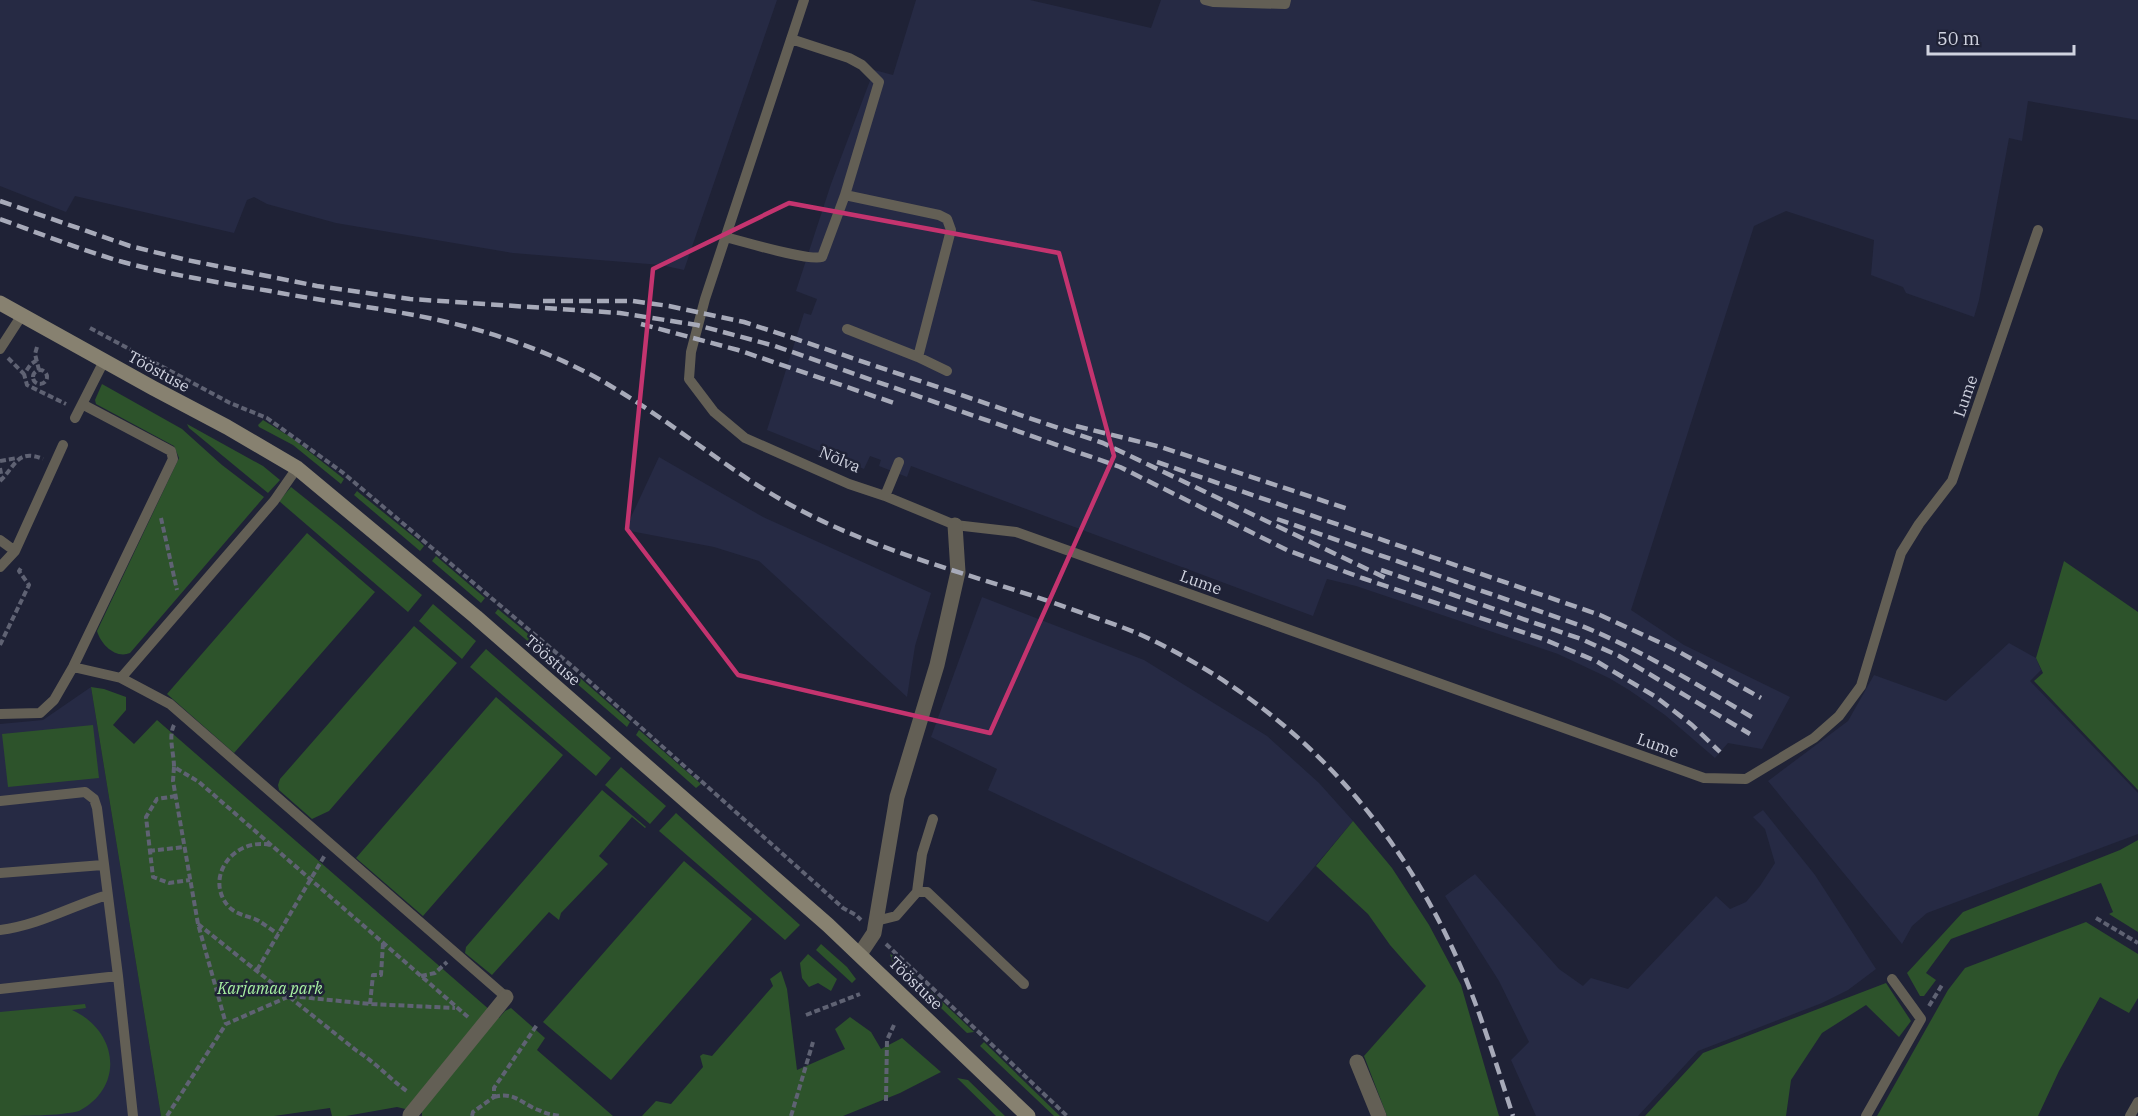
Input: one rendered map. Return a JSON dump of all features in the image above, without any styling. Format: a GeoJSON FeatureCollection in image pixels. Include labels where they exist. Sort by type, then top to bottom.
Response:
{"type":"FeatureCollection","features":[{"type":"Feature","properties":{"kind":"street","name":"Tööstuse"},"geometry":{"type":"LineString","coordinates":[[0,303],[227,427],[297,468],[476,617],[628,748],[860,954],[1028,1116]]}},
{"type":"Feature","properties":{"kind":"street"},"geometry":{"type":"LineString","coordinates":[[860,954],[874,933],[897,797],[937,665],[958,572],[955,525]]}},
{"type":"Feature","properties":{"kind":"street"},"geometry":{"type":"LineString","coordinates":[[408,1116],[506,997]]}},
{"type":"Feature","properties":{"kind":"street"},"geometry":{"type":"LineString","coordinates":[[1357,1062],[1379,1116]]}},
{"type":"Feature","properties":{"kind":"lane","name":"Nõlva"},"geometry":{"type":"LineString","coordinates":[[804,0],[697,325],[691,352],[689,380],[714,412],[745,438],[955,525]]}},
{"type":"Feature","properties":{"kind":"lane"},"geometry":{"type":"LineString","coordinates":[[1206,0],[1285,4],[1286,0]]}},
{"type":"Feature","properties":{"kind":"lane"},"geometry":{"type":"LineString","coordinates":[[725,237],[816,259],[822,257],[845,195],[879,82],[862,65],[849,58],[791,39]]}},
{"type":"Feature","properties":{"kind":"lane"},"geometry":{"type":"LineString","coordinates":[[845,195],[947,219],[951,230],[918,357]]}},
{"type":"Feature","properties":{"kind":"lane","name":"Lume"},"geometry":{"type":"LineString","coordinates":[[955,525],[1016,532],[1704,778],[1746,779],[1814,738],[1839,716],[1861,686],[1901,553],[1919,524],[1952,481],[2038,230]]}},
{"type":"Feature","properties":{"kind":"lane"},"geometry":{"type":"LineString","coordinates":[[1,348],[22,315]]}},
{"type":"Feature","properties":{"kind":"lane"},"geometry":{"type":"LineString","coordinates":[[847,329],[947,371]]}},
{"type":"Feature","properties":{"kind":"lane"},"geometry":{"type":"LineString","coordinates":[[0,714],[40,713],[54,700],[73,667],[173,459],[171,451],[78,411],[104,361]]}},
{"type":"Feature","properties":{"kind":"lane"},"geometry":{"type":"LineString","coordinates":[[0,567],[15,551],[63,445]]}},
{"type":"Feature","properties":{"kind":"lane"},"geometry":{"type":"LineString","coordinates":[[885,496],[899,462]]}},
{"type":"Feature","properties":{"kind":"lane"},"geometry":{"type":"LineString","coordinates":[[121,678],[274,501],[297,468]]}},
{"type":"Feature","properties":{"kind":"lane"},"geometry":{"type":"LineString","coordinates":[[0,540],[15,551]]}},
{"type":"Feature","properties":{"kind":"lane"},"geometry":{"type":"LineString","coordinates":[[73,667],[121,678],[170,704],[506,997]]}},
{"type":"Feature","properties":{"kind":"lane"},"geometry":{"type":"LineString","coordinates":[[0,801],[85,792],[94,799],[118,976],[133,1116]]}},
{"type":"Feature","properties":{"kind":"lane"},"geometry":{"type":"LineString","coordinates":[[876,921],[896,916],[917,892],[922,854],[933,819]]}},
{"type":"Feature","properties":{"kind":"lane"},"geometry":{"type":"LineString","coordinates":[[0,873],[103,865]]}},
{"type":"Feature","properties":{"kind":"lane"},"geometry":{"type":"LineString","coordinates":[[917,892],[927,892],[1024,984]]}},
{"type":"Feature","properties":{"kind":"lane"},"geometry":{"type":"LineString","coordinates":[[0,930],[38,921],[107,895]]}},
{"type":"Feature","properties":{"kind":"lane"},"geometry":{"type":"LineString","coordinates":[[0,989],[118,976]]}},
{"type":"Feature","properties":{"kind":"lane"},"geometry":{"type":"LineString","coordinates":[[1866,1116],[1921,1019],[1892,979]]}},
{"type":"Feature","properties":{"kind":"lane"},"geometry":{"type":"LineString","coordinates":[[2130,1116],[2138,1102]]}},
{"type":"Feature","properties":{"kind":"path"},"geometry":{"type":"LineString","coordinates":[[38,347],[35,354],[39,370]]}},
{"type":"Feature","properties":{"kind":"path"},"geometry":{"type":"LineString","coordinates":[[1,348],[16,368],[24,374],[27,386],[78,411]]}},
{"type":"Feature","properties":{"kind":"path"},"geometry":{"type":"LineString","coordinates":[[24,374],[37,360]]}},
{"type":"Feature","properties":{"kind":"path"},"geometry":{"type":"LineString","coordinates":[[36,382],[42,383],[46,379],[45,373],[39,370]]}},
{"type":"Feature","properties":{"kind":"path"},"geometry":{"type":"LineString","coordinates":[[34,389],[36,382],[33,376],[39,370]]}},
{"type":"Feature","properties":{"kind":"path"},"geometry":{"type":"LineString","coordinates":[[0,461],[26,455],[39,457],[54,464]]}},
{"type":"Feature","properties":{"kind":"path"},"geometry":{"type":"LineString","coordinates":[[1,480],[19,458]]}},
{"type":"Feature","properties":{"kind":"path"},"geometry":{"type":"LineString","coordinates":[[0,468],[1,480]]}},
{"type":"Feature","properties":{"kind":"path"},"geometry":{"type":"LineString","coordinates":[[156,495],[181,608]]}},
{"type":"Feature","properties":{"kind":"path"},"geometry":{"type":"LineString","coordinates":[[0,645],[29,585],[19,571],[24,561]]}},
{"type":"Feature","properties":{"kind":"path"},"geometry":{"type":"LineString","coordinates":[[181,713],[171,730],[170,738],[174,747],[173,781],[198,924],[226,1024]]}},
{"type":"Feature","properties":{"kind":"path"},"geometry":{"type":"LineString","coordinates":[[174,768],[199,782],[480,1027]]}},
{"type":"Feature","properties":{"kind":"path"},"geometry":{"type":"LineString","coordinates":[[176,796],[157,799],[146,817],[153,877],[169,883],[190,880]]}},
{"type":"Feature","properties":{"kind":"path"},"geometry":{"type":"LineString","coordinates":[[273,846],[254,843],[237,850],[223,866],[220,888],[231,909],[257,920],[278,934]]}},
{"type":"Feature","properties":{"kind":"path"},"geometry":{"type":"LineString","coordinates":[[257,970],[331,845]]}},
{"type":"Feature","properties":{"kind":"path"},"geometry":{"type":"LineString","coordinates":[[149,851],[185,847]]}},
{"type":"Feature","properties":{"kind":"path"},"geometry":{"type":"LineString","coordinates":[[2096,918],[2138,943]]}},
{"type":"Feature","properties":{"kind":"path"},"geometry":{"type":"LineString","coordinates":[[198,924],[379,1066],[392,1080],[420,1102]]}},
{"type":"Feature","properties":{"kind":"path"},"geometry":{"type":"LineString","coordinates":[[370,1004],[373,975],[381,975],[383,943]]}},
{"type":"Feature","properties":{"kind":"path"},"geometry":{"type":"LineString","coordinates":[[420,976],[435,973],[444,966],[454,952]]}},
{"type":"Feature","properties":{"kind":"path"},"geometry":{"type":"LineString","coordinates":[[1921,1019],[1942,985]]}},
{"type":"Feature","properties":{"kind":"path"},"geometry":{"type":"LineString","coordinates":[[806,1015],[860,994]]}},
{"type":"Feature","properties":{"kind":"path"},"geometry":{"type":"LineString","coordinates":[[167,1116],[226,1024],[290,996],[370,1004],[456,1008]]}},
{"type":"Feature","properties":{"kind":"path"},"geometry":{"type":"LineString","coordinates":[[494,1098],[494,1088],[537,1025]]}},
{"type":"Feature","properties":{"kind":"path"},"geometry":{"type":"LineString","coordinates":[[886,1101],[887,1040],[894,1025]]}},
{"type":"Feature","properties":{"kind":"path"},"geometry":{"type":"LineString","coordinates":[[791,1116],[813,1042]]}},
{"type":"Feature","properties":{"kind":"path"},"geometry":{"type":"LineString","coordinates":[[472,1116],[473,1112],[494,1098],[505,1094],[540,1111],[561,1116]]}},
{"type":"Feature","properties":{"kind":"highlighted area"},"geometry":{"type":"Polygon","coordinates":[[[789,203],[1059,253],[1114,456],[990,733],[738,675],[627,529],[653,269],[789,203]]]}},
{"type":"Feature","properties":{"kind":"shaded area"},"geometry":{"type":"Polygon","coordinates":[[[0,0],[777,0],[684,270],[661,265],[513,253],[336,223],[267,204],[254,197],[247,200],[234,233],[75,196],[66,212],[0,186],[0,0]]]}},
{"type":"Feature","properties":{"kind":"shaded area"},"geometry":{"type":"Polygon","coordinates":[[[916,0],[1030,0],[1151,28],[1161,0],[2138,0],[2138,120],[2028,101],[2022,141],[2009,138],[1974,317],[1906,293],[1903,287],[1871,275],[1874,240],[1786,211],[1754,226],[1631,610],[1684,645],[1790,697],[1762,749],[1728,743],[1715,758],[1665,715],[1629,690],[1558,654],[1356,586],[1327,579],[1313,616],[911,466],[907,477],[879,466],[881,460],[870,456],[864,469],[767,430],[804,313],[811,315],[817,299],[796,291],[831,184],[874,70],[893,75],[916,0]]]}},
{"type":"Feature","properties":{"kind":"shaded area"},"geometry":{"type":"Polygon","coordinates":[[[659,457],[763,517],[931,593],[915,646],[907,697],[759,561],[714,547],[625,530],[659,457]]]}},
{"type":"Feature","properties":{"kind":"shaded area"},"geometry":{"type":"Polygon","coordinates":[[[982,597],[1144,660],[1267,736],[1319,783],[1353,821],[1268,922],[988,790],[997,769],[931,737],[982,597]]]}},
{"type":"Feature","properties":{"kind":"shaded area"},"geometry":{"type":"Polygon","coordinates":[[[2009,643],[2036,658],[2041,670],[2030,681],[2138,793],[2138,834],[1927,913],[1912,926],[1902,944],[1768,781],[1848,721],[1874,675],[1946,701],[2009,643]]]}},
{"type":"Feature","properties":{"kind":"shaded area"},"geometry":{"type":"Polygon","coordinates":[[[91,687],[161,1116],[0,1116],[0,724],[43,720],[91,687]]]}},
{"type":"Feature","properties":{"kind":"shaded area"},"geometry":{"type":"Polygon","coordinates":[[[1763,810],[1815,875],[1876,969],[1848,990],[1822,1003],[1698,1051],[1638,1116],[1536,1116],[1511,1060],[1529,1042],[1499,981],[1445,896],[1475,874],[1559,969],[1583,986],[1591,978],[1628,989],[1716,896],[1730,909],[1746,902],[1760,886],[1775,863],[1765,829],[1753,817],[1763,810]]]}},
{"type":"Feature","properties":{"kind":"green space"},"geometry":{"type":"Polygon","coordinates":[[[102,384],[182,429],[222,465],[264,497],[130,653],[125,654],[114,652],[106,646],[97,631],[179,458],[174,446],[96,404],[95,400],[102,384]]]}},
{"type":"Feature","properties":{"kind":"green space"},"geometry":{"type":"Polygon","coordinates":[[[263,420],[292,438],[344,479],[341,484],[293,445],[259,427],[258,425],[263,420]]]}},
{"type":"Feature","properties":{"kind":"green space"},"geometry":{"type":"Polygon","coordinates":[[[187,424],[263,466],[280,480],[268,493],[187,424]]]}},
{"type":"Feature","properties":{"kind":"green space"},"geometry":{"type":"Polygon","coordinates":[[[291,487],[422,595],[408,612],[279,501],[291,487]]]}},
{"type":"Feature","properties":{"kind":"green space"},"geometry":{"type":"Polygon","coordinates":[[[357,491],[420,542],[424,546],[420,551],[354,495],[357,491]]]}},
{"type":"Feature","properties":{"kind":"green space"},"geometry":{"type":"Polygon","coordinates":[[[307,533],[375,592],[234,753],[167,694],[307,533]]]}},
{"type":"Feature","properties":{"kind":"green space"},"geometry":{"type":"Polygon","coordinates":[[[436,556],[485,598],[481,603],[432,561],[436,556]]]}},
{"type":"Feature","properties":{"kind":"green space"},"geometry":{"type":"Polygon","coordinates":[[[2064,561],[2138,612],[2138,790],[2034,681],[2043,673],[2036,658],[2064,561]]]}},
{"type":"Feature","properties":{"kind":"green space"},"geometry":{"type":"Polygon","coordinates":[[[433,604],[476,641],[462,659],[419,621],[433,604]]]}},
{"type":"Feature","properties":{"kind":"green space"},"geometry":{"type":"Polygon","coordinates":[[[498,609],[570,669],[566,674],[495,613],[498,609]]]}},
{"type":"Feature","properties":{"kind":"green space"},"geometry":{"type":"Polygon","coordinates":[[[414,626],[457,663],[329,811],[312,819],[279,790],[280,779],[414,626]]]}},
{"type":"Feature","properties":{"kind":"green space"},"geometry":{"type":"Polygon","coordinates":[[[486,649],[611,758],[596,776],[470,667],[486,649]]]}},
{"type":"Feature","properties":{"kind":"green space"},"geometry":{"type":"Polygon","coordinates":[[[579,677],[630,722],[627,727],[575,682],[579,677]]]}},
{"type":"Feature","properties":{"kind":"green space","name":"Karjamaa park"},"geometry":{"type":"Polygon","coordinates":[[[91,687],[126,697],[126,710],[113,725],[134,744],[157,720],[499,1018],[511,1008],[545,1038],[537,1050],[613,1116],[422,1116],[422,1113],[397,1107],[346,1116],[332,1116],[330,1108],[274,1116],[161,1116],[91,687]]]}},
{"type":"Feature","properties":{"kind":"green space"},"geometry":{"type":"Polygon","coordinates":[[[496,697],[563,755],[423,916],[356,858],[496,697]]]}},
{"type":"Feature","properties":{"kind":"green space"},"geometry":{"type":"Polygon","coordinates":[[[93,725],[99,778],[8,787],[2,734],[93,725]]]}},
{"type":"Feature","properties":{"kind":"green space"},"geometry":{"type":"Polygon","coordinates":[[[639,730],[701,784],[696,788],[636,735],[639,730]]]}},
{"type":"Feature","properties":{"kind":"green space"},"geometry":{"type":"Polygon","coordinates":[[[621,767],[666,806],[650,824],[605,785],[621,767]]]}},
{"type":"Feature","properties":{"kind":"green space"},"geometry":{"type":"Polygon","coordinates":[[[602,790],[646,827],[632,817],[599,856],[608,864],[561,913],[559,920],[549,912],[492,975],[465,953],[466,947],[602,790]]]}},
{"type":"Feature","properties":{"kind":"green space"},"geometry":{"type":"Polygon","coordinates":[[[676,813],[800,925],[785,940],[659,831],[676,813]]]}},
{"type":"Feature","properties":{"kind":"green space"},"geometry":{"type":"Polygon","coordinates":[[[1353,821],[1392,868],[1429,925],[1461,985],[1499,1116],[1387,1116],[1364,1056],[1426,986],[1390,945],[1368,914],[1316,866],[1353,821]]]}},
{"type":"Feature","properties":{"kind":"green space"},"geometry":{"type":"Polygon","coordinates":[[[2138,840],[2138,932],[2109,914],[2113,912],[2101,883],[1951,939],[1926,973],[1936,980],[1924,996],[1920,996],[1907,973],[1963,912],[2120,850],[2138,840]]]}},
{"type":"Feature","properties":{"kind":"green space"},"geometry":{"type":"Polygon","coordinates":[[[684,861],[752,919],[611,1080],[543,1022],[684,861]]]}},
{"type":"Feature","properties":{"kind":"green space"},"geometry":{"type":"Polygon","coordinates":[[[2086,922],[2138,954],[2138,998],[2129,1013],[2100,997],[2059,1071],[2038,1116],[1877,1116],[1948,990],[1965,968],[2086,922]]]}},
{"type":"Feature","properties":{"kind":"green space"},"geometry":{"type":"Polygon","coordinates":[[[821,944],[847,967],[856,979],[852,983],[816,950],[821,944]]]}},
{"type":"Feature","properties":{"kind":"green space"},"geometry":{"type":"Polygon","coordinates":[[[808,954],[837,979],[831,991],[818,983],[809,987],[802,978],[800,963],[808,954]]]}},
{"type":"Feature","properties":{"kind":"green space"},"geometry":{"type":"Polygon","coordinates":[[[890,954],[974,1032],[967,1033],[892,961],[890,954]]]}},
{"type":"Feature","properties":{"kind":"green space"},"geometry":{"type":"Polygon","coordinates":[[[781,971],[787,989],[797,1070],[845,1049],[835,1029],[850,1017],[871,1032],[881,1049],[902,1038],[941,1072],[900,1093],[843,1116],[642,1116],[656,1101],[671,1104],[703,1067],[700,1056],[703,1054],[712,1056],[773,986],[770,979],[781,971]]]}},
{"type":"Feature","properties":{"kind":"green space"},"geometry":{"type":"Polygon","coordinates":[[[1886,983],[1911,1021],[1899,1037],[1866,1005],[1822,1033],[1791,1080],[1786,1116],[1645,1116],[1703,1053],[1886,983]]]}},
{"type":"Feature","properties":{"kind":"green space"},"geometry":{"type":"Polygon","coordinates":[[[85,1004],[86,1008],[72,1010],[87,1019],[99,1031],[106,1044],[110,1059],[109,1073],[104,1087],[94,1100],[79,1111],[51,1115],[0,1116],[0,1012],[85,1004]]]}},
{"type":"Feature","properties":{"kind":"green space"},"geometry":{"type":"Polygon","coordinates":[[[984,1042],[1060,1116],[1054,1116],[980,1046],[984,1042]]]}},
{"type":"Feature","properties":{"kind":"green space"},"geometry":{"type":"Polygon","coordinates":[[[957,1078],[968,1080],[1005,1116],[996,1116],[957,1078]]]}},
{"type":"Feature","properties":{"kind":"railway"},"geometry":{"type":"LineString","coordinates":[[0,201],[130,246],[317,286],[410,299],[620,313],[697,325],[775,346],[1120,467],[1287,550],[1362,578],[1543,639],[1596,661],[1656,697],[1692,725],[1720,752]]}},
{"type":"Feature","properties":{"kind":"railway"},"geometry":{"type":"LineString","coordinates":[[0,219],[141,267],[215,282],[421,316],[471,328],[524,345],[559,359],[609,385],[754,483],[804,512],[907,555],[1120,626],[1202,667],[1247,697],[1288,729],[1327,766],[1362,805],[1394,847],[1423,893],[1459,962],[1484,1027],[1513,1116]]}},
{"type":"Feature","properties":{"kind":"railway"},"geometry":{"type":"LineString","coordinates":[[543,301],[633,301],[669,306],[744,322],[796,339],[1103,443],[1390,580]]}},
{"type":"Feature","properties":{"kind":"railway"},"geometry":{"type":"LineString","coordinates":[[641,324],[738,350],[897,404]]}},
{"type":"Feature","properties":{"kind":"railway"},"geometry":{"type":"LineString","coordinates":[[1076,426],[1161,447],[1348,509]]}},
{"type":"Feature","properties":{"kind":"railway"},"geometry":{"type":"LineString","coordinates":[[1157,462],[1600,615],[1674,649],[1761,698]]}},
{"type":"Feature","properties":{"kind":"railway"},"geometry":{"type":"LineString","coordinates":[[1277,519],[1582,626],[1649,657],[1755,719]]}},
{"type":"Feature","properties":{"kind":"railway"},"geometry":{"type":"LineString","coordinates":[[1381,570],[1581,639],[1619,656],[1750,734]]}}]}
